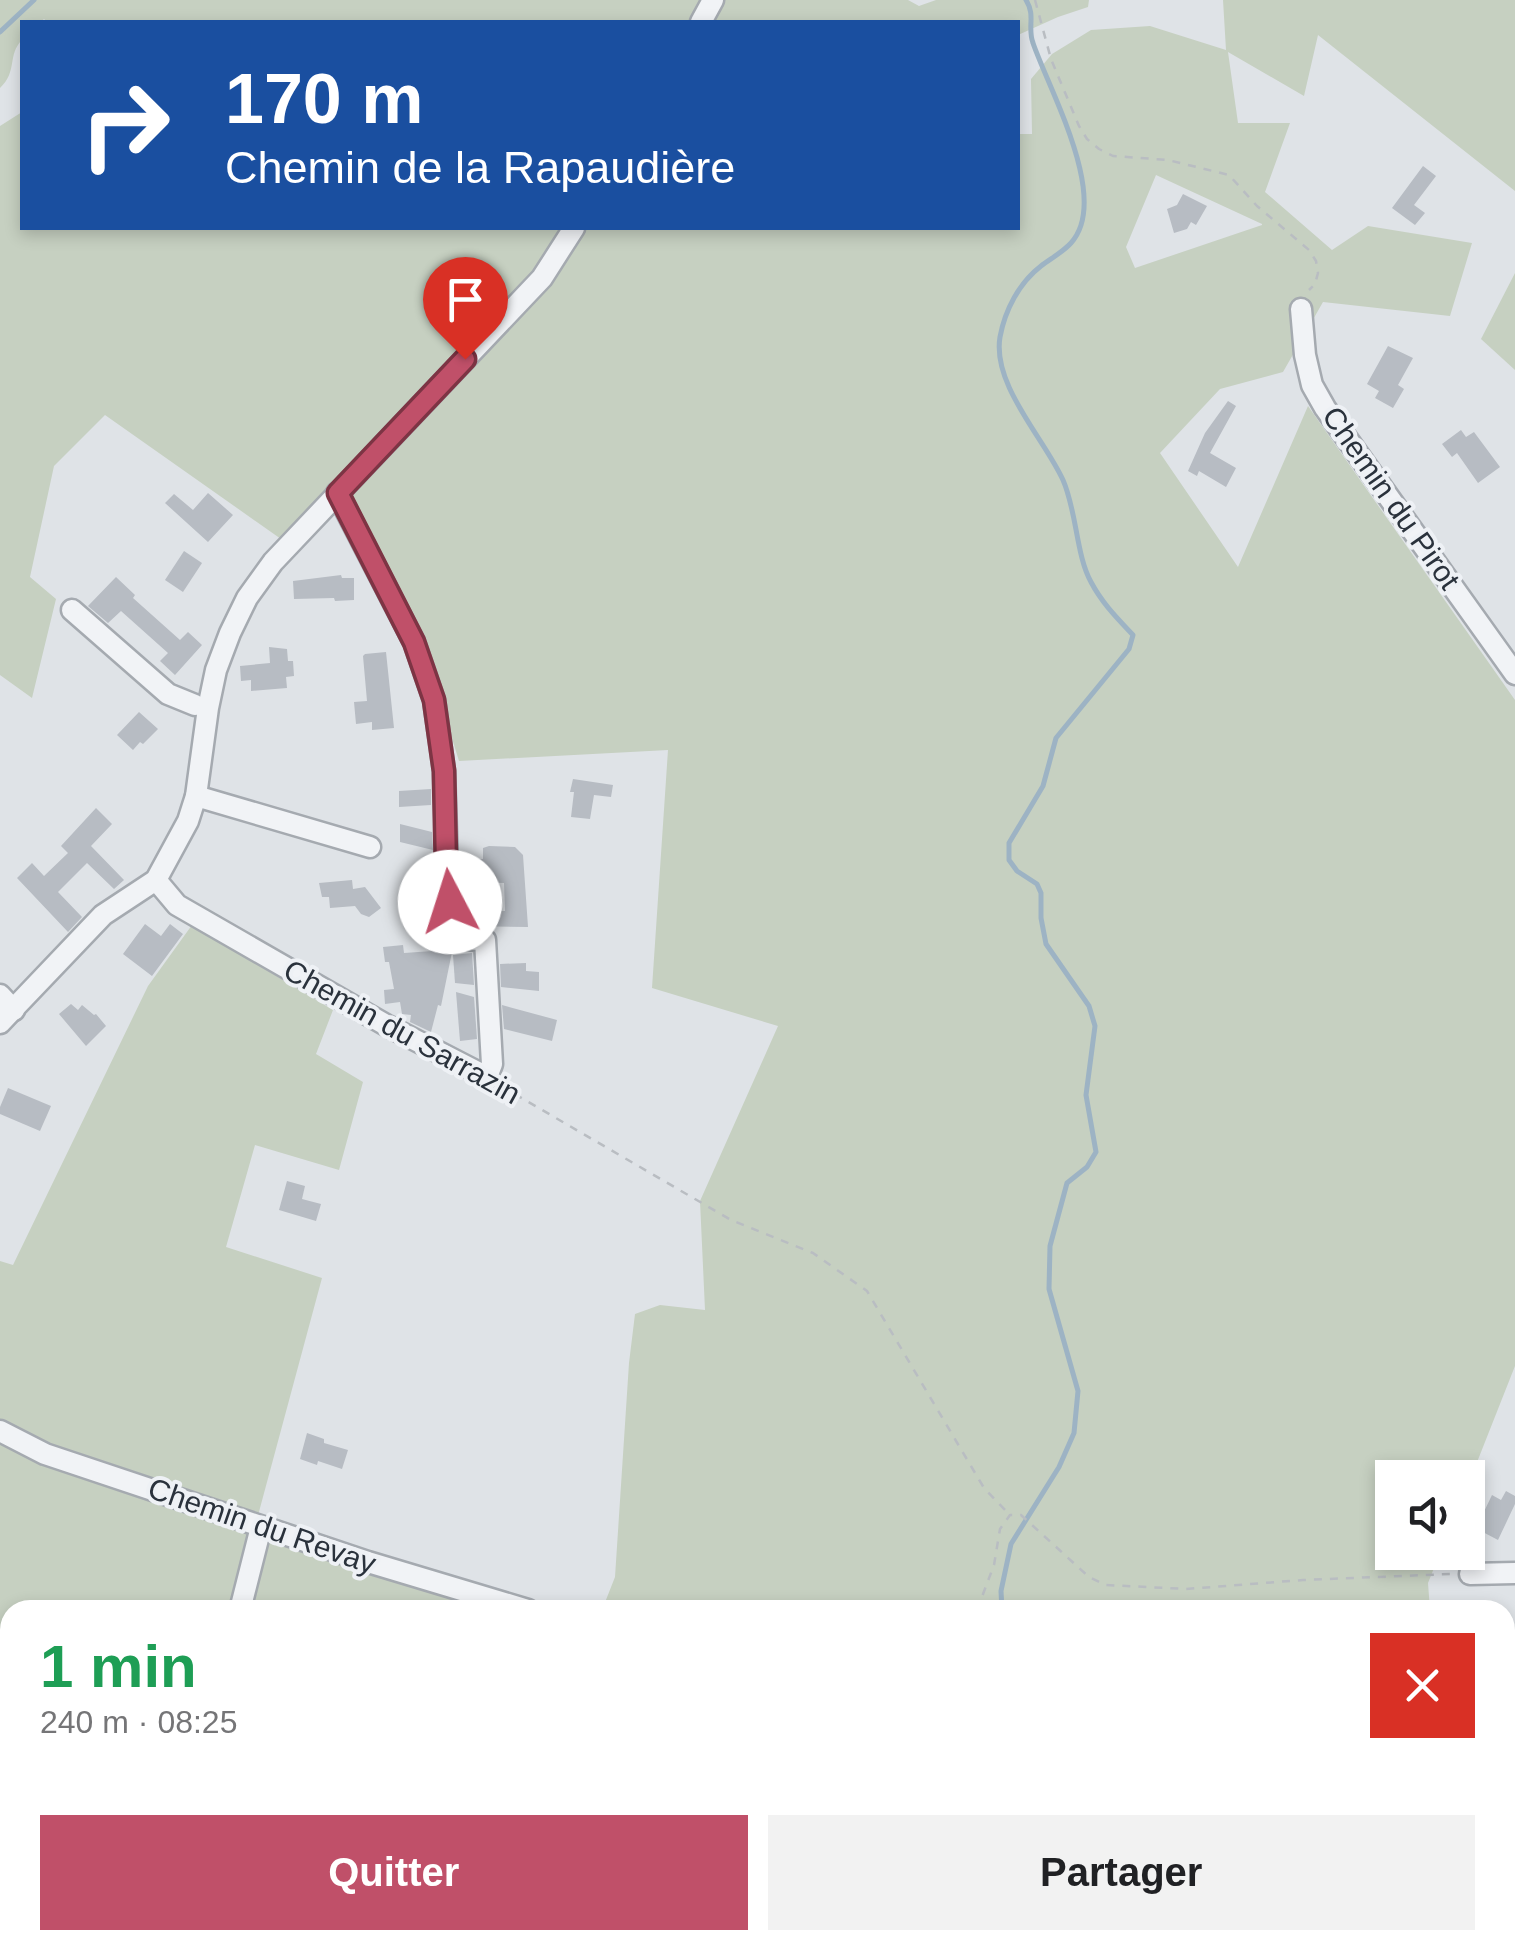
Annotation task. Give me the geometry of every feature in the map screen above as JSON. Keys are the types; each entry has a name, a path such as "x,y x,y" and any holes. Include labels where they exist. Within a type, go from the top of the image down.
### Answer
{"street":[{"path":"5,1009 103,915 156,880 188,822 196,796 202,706 230,632 272,562 542,278 573,230"},
{"name":"Chemin du Pirot","path":"1301,309 1312,385 1325,408 1515,674"},
{"path":"338,493 414,642 434,700 444,771 446,866 454,938 485,940 492,1064 487,1077"},
{"path":"72,610 168,694 202,706"},
{"path":"125,644 202,706"},
{"path":"196,796 370,847"},
{"name":"Chemin du Sarrazin","path":"156,880 176,905 386,1026 487,1077"},
{"name":"Chemin du Revay","path":"0,1431 44,1454 495,1600"},
{"path":"243,1600 262,1527"},
{"path":"1470,1574 1515,1573"}],"path":[{"path":"1035,0 1051,59 1087,139 1113,156 1168,160 1229,175 1316,261 1315,284 1301,309"},
{"name":"Chemin du Sarrazin","path":"487,1077 731,1220 813,1253 868,1291 984,1488 1010,1515"},
{"path":"981,1600 994,1565 1000,1530 1010,1515 1021,1515 1089,1577 1106,1585 1186,1589 1470,1574"}],"green space":[{"path":"0,0 908,0 919,6 936,0 1089,0 1088,7 1020,34 1020,20 20,20 20,42 9,75 0,88"},
{"path":"1223,0 1515,0 1515,191 1318,35 1304,96 1228,52 1238,123 1290,123 1265,192 1332,250 1368,226 1472,243 1450,316 1323,302 1283,372 1220,389 1160,453 1238,567 1308,406 1515,700 1515,1366 1478,1460 1375,1460 1375,1570 1433,1570 1428,1583 1429,1600 606,1600 615,1577 635,1314 660,1305 705,1310 700,1201 778,1026 652,988 668,750 459,761 428,661 340,476 281,539 105,415 54,466 30,577 56,599 32,698 0,675 0,126 20,113 20,230 1020,230 1020,134 1032,134 1031,79 1052,54 1091,30 1150,26 1226,50","holes":["1156,175 1262,224 1135,268 1126,247"]},
{"path":"1515,273 1515,370 1481,339"},
{"path":"192,925 333,1010 316,1054 363,1082 339,1170 255,1145 226,1247 322,1278 253,1534 474,1600 0,1600 0,1261 13,1265 148,986"}],"building":[{"path":"1423,166 1436,176 1414,205 1425,213 1415,225 1392,208"},
{"path":"1183,194 1207,206 1196,225 1191,222 1187,229 1174,233 1167,209 1177,205"},
{"path":"1388,346 1413,358 1398,385 1404,389 1393,408 1375,398 1379,391 1367,384"},
{"path":"1228,401 1236,406 1210,453 1236,468 1226,487 1199,471 1197,476 1188,471 1205,433"},
{"path":"1461,430 1466,437 1474,432 1500,467 1478,483 1457,453 1452,457 1442,444"},
{"path":"208,493 233,515 208,542 165,503 174,494 193,510"},
{"path":"184,551 202,563 183,592 165,580"},
{"path":"341,575 354,578 354,600 294,599 293,581"},
{"path":"116,577 135,595 133,598 180,640 188,632 202,645 175,675 160,661 168,653 121,611 108,623 88,606"},
{"path":"269,647 287,649 294,676 286,677 287,688 251,691 251,680 241,681 240,666 270,663"},
{"path":"386,652 394,728 372,730 372,722 356,724 354,702 367,701 363,656"},
{"path":"139,712 158,729 133,750 117,735"},
{"path":"573,779 613,785 611,797 594,795 590,819 571,817"},
{"path":"431,789 431,805 399,807 399,791"},
{"path":"96,808 112,824 91,846 124,880 114,889 87,863 58,892 82,917 68,932 17,878 32,863 44,876 68,853 61,846"},
{"path":"400,824 432,832 433,850 400,842"},
{"path":"515,847 523,855 528,927 467,926 461,859 483,859 483,848","holes":["473,882 504,883 505,911 474,912"]},
{"path":"352,880 353,889 365,887 381,908 369,917 355,906 330,908 329,897 322,897 319,883"},
{"path":"145,924 161,936 170,924 183,934 152,976 123,954"},
{"path":"403,945 404,953 452,952 441,1006 438,1005 431,1032 410,1022 411,1015 402,1014 400,1002 385,1004 384,990 394,989 383,947"},
{"path":"472,953 474,985 455,983 453,955"},
{"path":"526,963 526,971 539,972 539,991 501,987 500,964"},
{"path":"456,992 474,997 477,1039 460,1041"},
{"path":"71,1004 78,1010 82,1005 106,1026 86,1046 59,1014"},
{"path":"502,1005 557,1020 552,1041 504,1029"},
{"path":"8,1088 51,1106 40,1131 0,1114"},
{"path":"287,1181 305,1186 302,1199 321,1204 316,1221 279,1210"},
{"path":"307,1433 348,1450 342,1469 300,1459"},
{"path":"1506,1491 1515,1496 1498,1540 1485,1533 1485,1510 1492,1495 1501,1500"}],"waterway":[{"path":"0,32 34,0"},
{"path":"1001,1600 1011,1544 1059,1467 1074,1433 1078,1391 1049,1289 1050,1246 1067,1183 1087,1167 1096,1152 1086,1095 1095,1026 1089,1006 1046,944 1041,893 1037,884 1017,871 1009,860 1009,843 1043,786 1056,738 1129,649 1133,635 1091,582 1063,480 1011,392 1000,355 1000,337 1009,307 1026,280 1071,243 1082,224 1084,200 1073,144 1033,43 1026,0"}],"route":[{"path":"450,902 444,771 434,700 414,642 338,493 465,359"}]}
